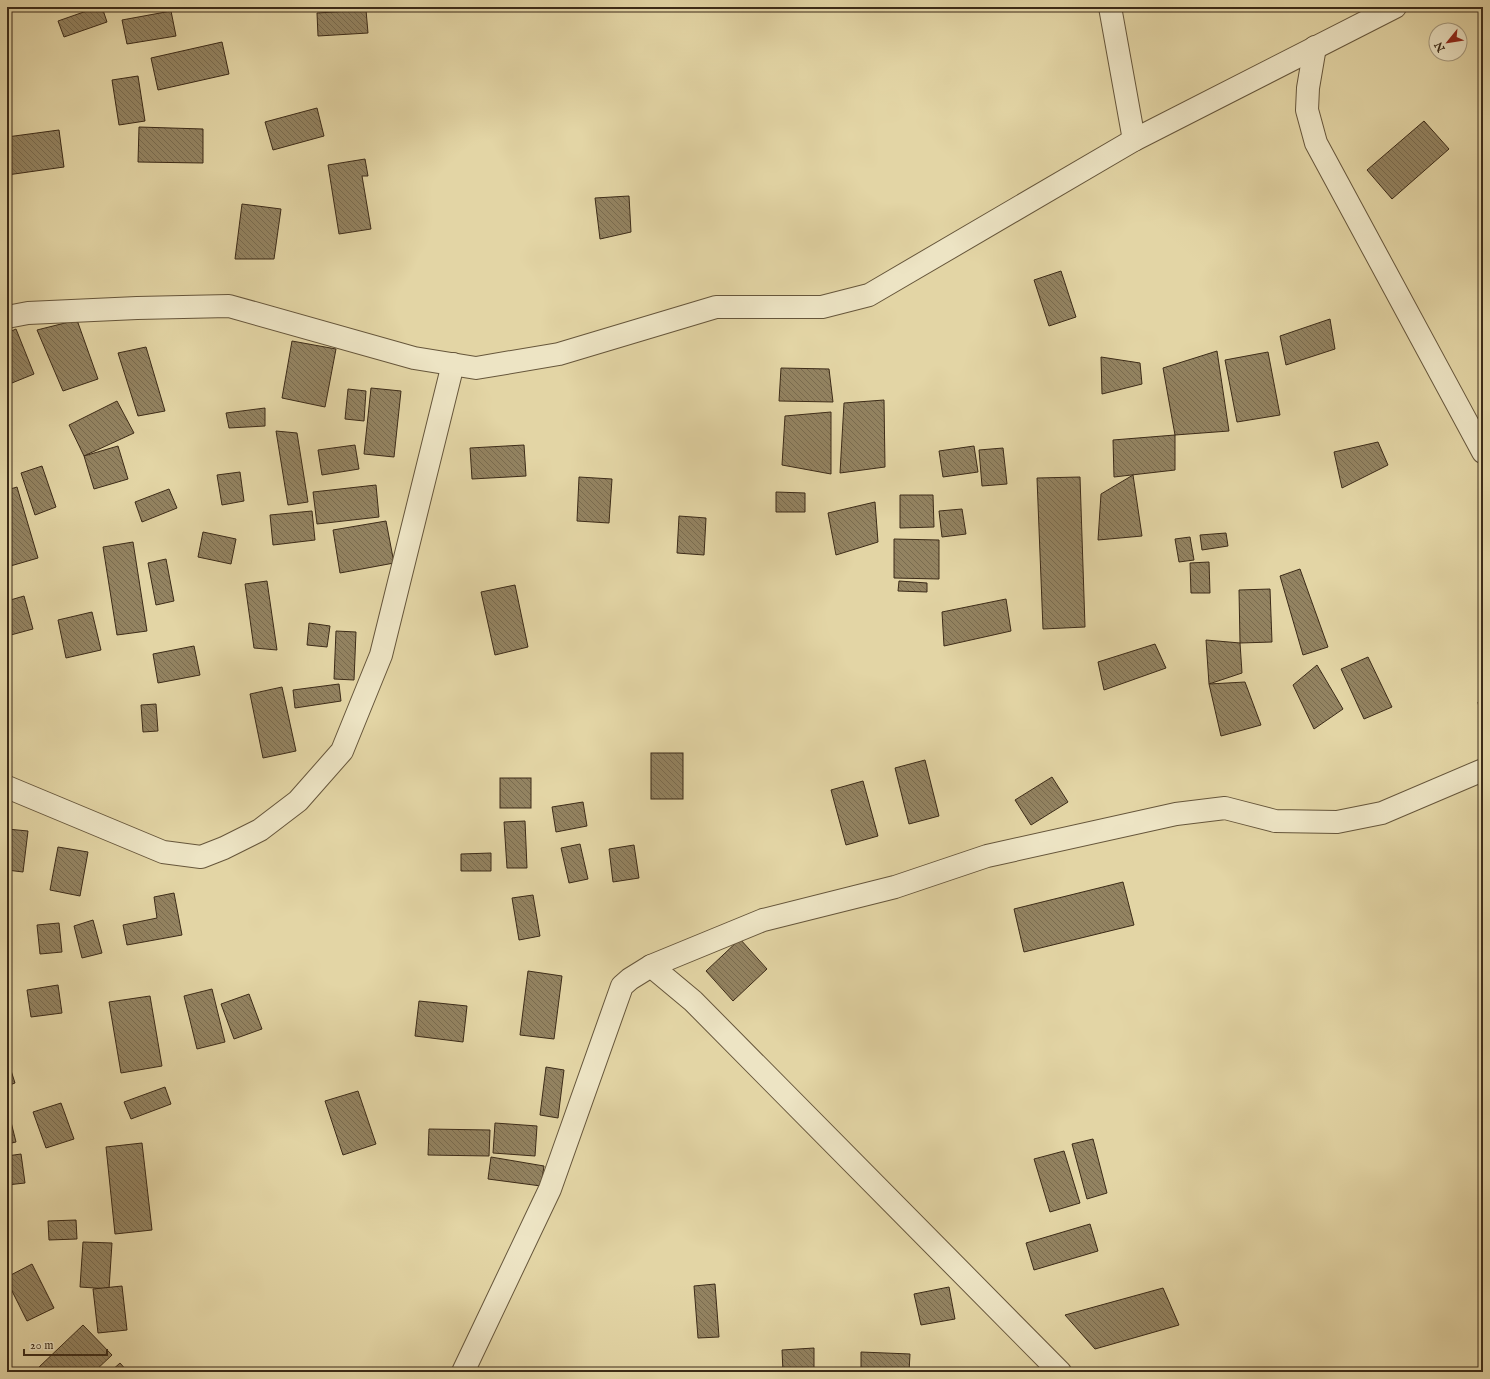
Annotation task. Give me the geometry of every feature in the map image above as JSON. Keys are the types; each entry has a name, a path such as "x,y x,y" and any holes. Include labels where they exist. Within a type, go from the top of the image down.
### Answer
{"street":[{"path":"1110,7 1134,140"},
{"path":"7,317 36,312 229,306 414,358 476,368 559,354 716,307 822,307 869,295 1134,140 1395,7"},
{"path":"1315,47 1308,88 1307,110 1316,144 1483,452"},
{"path":"7,786 163,852 201,857 224,848 260,830 298,801 342,751 381,655 453,364"},
{"path":"463,1372 550,1189 622,986 630,978 651,966 763,920 895,887 987,856 1176,814 1225,808 1275,821 1337,822 1382,813 1483,770"},
{"path":"651,966 693,1000 1060,1372"}],"building":[{"path":"98,7 102,7 107,22 64,37 58,21"},
{"path":"366,10 368,33 318,36 317,13"},
{"path":"171,11 176,36 127,44 122,20"},
{"path":"222,42 229,74 158,90 151,58"},
{"path":"138,76 145,121 119,125 112,80"},
{"path":"317,108 324,136 273,150 265,122"},
{"path":"1424,121 1449,149 1392,199 1367,170"},
{"path":"139,127 203,129 203,163 138,162"},
{"path":"59,130 64,167 7,175 7,137"},
{"path":"365,159 368,176 362,176 371,229 339,234 328,165"},
{"path":"629,196 631,232 600,239 595,198"},
{"path":"242,204 281,209 274,259 235,259"},
{"path":"1061,271 1076,317 1049,326 1034,280"},
{"path":"1330,319 1335,349 1286,365 1280,336"},
{"path":"77,320 98,379 63,391 37,330"},
{"path":"16,329 34,374 7,385 7,333"},
{"path":"292,341 336,349 325,407 282,398"},
{"path":"146,347 165,411 138,416 118,353"},
{"path":"1217,351 1229,431 1175,435 1163,368"},
{"path":"1268,352 1280,415 1237,422 1225,360"},
{"path":"1101,357 1140,363 1142,384 1102,394"},
{"path":"781,368 829,369 833,402 779,401"},
{"path":"371,388 401,391 394,457 364,454"},
{"path":"348,389 366,391 364,421 345,419"},
{"path":"884,400 885,467 840,473 844,403"},
{"path":"117,401 134,433 84,456 69,425"},
{"path":"265,408 265,426 229,428 226,413"},
{"path":"831,412 831,474 782,465 785,416"},
{"path":"276,431 297,433 308,502 288,505"},
{"path":"1175,435 1175,470 1114,477 1113,440"},
{"path":"1378,442 1388,465 1342,488 1334,452"},
{"path":"355,445 359,469 322,475 318,450"},
{"path":"524,445 526,476 472,479 470,448"},
{"path":"118,446 128,479 94,489 84,456"},
{"path":"974,446 978,472 943,477 939,451"},
{"path":"1003,448 1007,484 982,486 979,450"},
{"path":"42,466 56,507 35,515 21,473"},
{"path":"240,472 244,501 222,505 217,475"},
{"path":"1133,475 1142,536 1098,540 1101,494"},
{"path":"579,477 612,479 609,523 577,521"},
{"path":"1080,477 1085,627 1043,629 1037,478"},
{"path":"376,485 379,517 317,524 313,492"},
{"path":"17,487 38,558 7,567 7,490"},
{"path":"169,489 177,508 142,522 135,502"},
{"path":"776,492 805,493 805,512 776,512"},
{"path":"900,495 933,495 934,527 900,528"},
{"path":"875,502 878,542 836,555 828,513"},
{"path":"962,509 966,534 942,537 939,511"},
{"path":"312,511 315,540 273,545 270,515"},
{"path":"679,516 706,518 704,555 677,553"},
{"path":"386,521 394,563 340,573 333,530"},
{"path":"203,532 236,539 231,564 198,557"},
{"path":"1226,533 1228,546 1202,550 1200,535"},
{"path":"1190,537 1194,560 1179,562 1175,539"},
{"path":"894,539 939,540 939,579 894,578"},
{"path":"133,542 147,631 117,635 103,547"},
{"path":"166,559 174,601 156,605 148,563"},
{"path":"1209,562 1210,593 1191,593 1190,563"},
{"path":"1300,569 1328,647 1303,655 1280,576"},
{"path":"267,581 277,650 254,648 245,584"},
{"path":"899,581 927,583 927,592 898,591"},
{"path":"515,585 528,647 495,655 481,592"},
{"path":"1270,589 1272,642 1240,643 1239,590"},
{"path":"24,596 33,629 7,636 7,601"},
{"path":"1006,599 1011,631 944,646 942,612"},
{"path":"92,612 101,650 66,658 58,620"},
{"path":"309,623 330,626 327,647 307,645"},
{"path":"336,631 356,632 354,680 334,679"},
{"path":"1206,640 1240,643 1242,673 1209,684"},
{"path":"1155,644 1166,668 1104,690 1098,662"},
{"path":"194,646 200,675 158,683 153,654"},
{"path":"1368,657 1392,707 1364,719 1341,669"},
{"path":"1317,665 1343,709 1314,729 1293,685"},
{"path":"1245,682 1261,725 1221,736 1209,684"},
{"path":"339,684 341,701 295,708 293,690"},
{"path":"282,687 296,751 263,758 250,694"},
{"path":"1483,701 1483,732 1478,702"},
{"path":"156,704 158,731 143,732 141,705"},
{"path":"651,753 683,753 683,799 651,799"},
{"path":"925,760 939,816 909,824 895,768"},
{"path":"1052,777 1068,802 1031,825 1015,800"},
{"path":"500,778 531,778 531,808 500,808"},
{"path":"863,781 878,836 846,845 831,790"},
{"path":"583,802 587,826 556,832 552,807"},
{"path":"525,821 527,868 507,868 504,822"},
{"path":"7,829 28,831 23,872 7,870"},
{"path":"580,844 588,879 569,883 561,848"},
{"path":"634,845 639,878 613,882 609,849"},
{"path":"58,847 88,852 80,896 50,890"},
{"path":"491,853 491,871 461,871 461,854"},
{"path":"1123,882 1134,925 1024,952 1014,909"},
{"path":"174,893 182,935 127,945 123,925 157,918 154,897"},
{"path":"533,895 540,936 519,940 512,898"},
{"path":"93,920 102,953 82,958 74,926"},
{"path":"59,923 62,952 40,954 37,925"},
{"path":"740,939 767,969 733,1001 706,971"},
{"path":"528,971 562,976 554,1039 520,1035"},
{"path":"58,985 62,1013 31,1017 27,990"},
{"path":"212,989 225,1042 197,1049 184,996"},
{"path":"249,994 262,1029 234,1039 221,1004"},
{"path":"150,996 162,1066 121,1073 109,1002"},
{"path":"419,1001 467,1006 463,1042 415,1036"},
{"path":"7,1058 15,1083 7,1086"},
{"path":"546,1067 564,1070 558,1118 540,1115"},
{"path":"165,1087 171,1104 131,1119 124,1102"},
{"path":"358,1091 376,1144 343,1155 325,1101"},
{"path":"61,1103 74,1139 46,1148 33,1112"},
{"path":"11,1122 16,1142 7,1144 7,1123"},
{"path":"495,1123 537,1126 535,1156 493,1153"},
{"path":"429,1129 490,1130 489,1156 428,1155"},
{"path":"1093,1139 1107,1193 1087,1199 1072,1144"},
{"path":"142,1143 152,1230 115,1234 106,1147"},
{"path":"1064,1151 1080,1203 1050,1212 1034,1159"},
{"path":"21,1154 25,1183 7,1185 7,1156"},
{"path":"491,1157 544,1166 541,1186 488,1179"},
{"path":"76,1220 77,1239 49,1240 48,1221"},
{"path":"1090,1224 1098,1251 1034,1270 1026,1243"},
{"path":"83,1242 112,1243 109,1289 80,1287"},
{"path":"32,1264 54,1308 27,1321 7,1281 7,1277"},
{"path":"715,1284 719,1337 698,1338 694,1286"},
{"path":"122,1286 127,1330 98,1333 93,1289"},
{"path":"949,1287 955,1319 921,1325 914,1294"},
{"path":"1163,1288 1179,1325 1095,1349 1065,1315"},
{"path":"83,1325 112,1355 94,1372 42,1372 38,1368"},
{"path":"814,1348 814,1372 783,1372 782,1350"},
{"path":"861,1352 910,1354 909,1372 861,1372"},
{"path":"120,1363 128,1372 110,1372"},
{"path":"710,1368 710,1372 688,1372 688,1369"}]}
